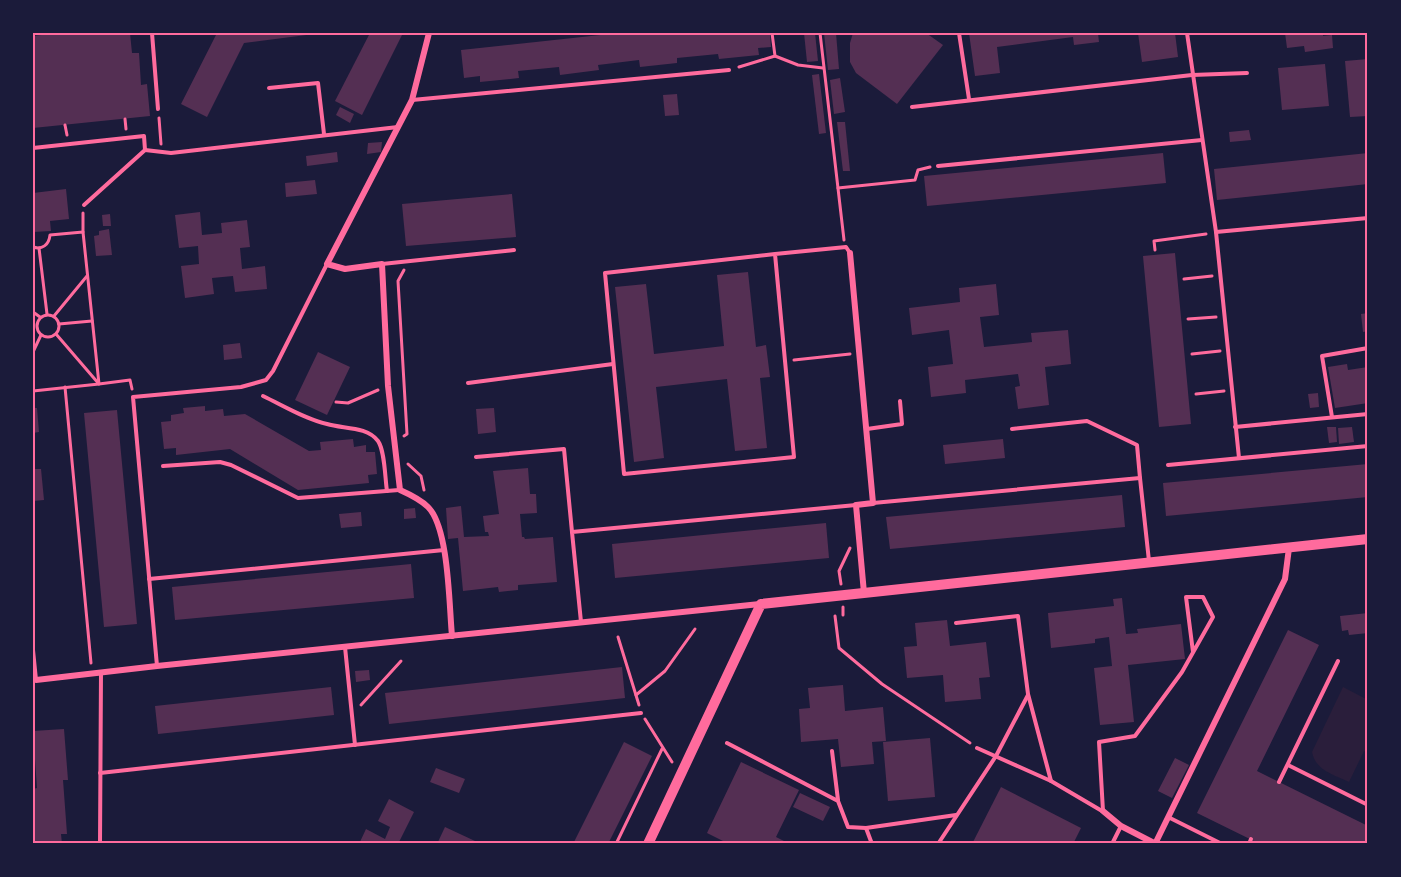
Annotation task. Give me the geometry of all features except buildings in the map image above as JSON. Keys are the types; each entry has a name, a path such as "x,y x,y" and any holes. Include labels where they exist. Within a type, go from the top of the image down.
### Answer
{"street":[{"path":"429,33 412,100 327,264 345,268 382,264 388,386 400,490 428,507 438,524 444,550 452,636"},
{"path":"848,250 873,503 856,505 864,593"},
{"path":"36,680 1368,539"},
{"path":"1103,811 1121,826 1156,844 1167,817 1285,579 1289,548"},
{"path":"648,844 761,604"}],"lane":[{"path":"152,33 158,109"},
{"path":"959,33 969,99"},
{"path":"1187,33 1216,232 1239,458"},
{"path":"412,100 729,70"},
{"path":"912,107 1192,75 1247,73"},
{"path":"269,88 318,83 324,134"},
{"path":"84,206 145,150 171,153 398,127"},
{"path":"33,148 144,136 145,150"},
{"path":"938,166 1202,140"},
{"path":"1216,232 1368,218"},
{"path":"382,264 513,250"},
{"path":"774,255 794,457 624,474 605,273 774,255 848,250"},
{"path":"157,666 133,398 241,387 266,380 273,371 327,264"},
{"path":"1332,417 1322,356 1368,348"},
{"path":"468,383 613,364"},
{"path":"263,396 326,424 369,433 380,444 387,491"},
{"path":"866,429 902,424 900,401"},
{"path":"1235,427 1368,414"},
{"path":"1012,429 1087,421 1137,446 1149,562"},
{"path":"1168,465 1368,446"},
{"path":"476,457 564,448 581,621"},
{"path":"163,466 220,462 231,465 298,498 400,490"},
{"path":"873,503 1140,478"},
{"path":"572,532 856,505"},
{"path":"149,579 444,550"},
{"path":"1103,811 1099,742 1135,736 1182,672 1213,617 1203,597 1186,597 1193,652"},
{"path":"956,623 1018,616 1028,694 1051,781"},
{"path":"345,647 355,745"},
{"path":"33,650 36,680"},
{"path":"1279,782 1338,662"},
{"path":"100,844 101,672"},
{"path":"938,844 996,756 1028,694"},
{"path":"100,773 641,713"},
{"path":"727,743 838,801"},
{"path":"977,748 1051,781 1103,811"},
{"path":"832,751 838,801 848,827 866,828 956,815"},
{"path":"1288,765 1368,805"},
{"path":"1167,817 1222,844"},
{"path":"1112,844 1121,826"},
{"path":"866,828 872,844"}],"path":[{"path":"772,33 775,56"},
{"path":"820,33 838,188 848,250"},
{"path":"729,70 775,56 798,65 824,68"},
{"path":"158,109 161,152"},
{"path":"838,188 915,180 918,170 938,166"},
{"path":"84,206 83,232 99,384"},
{"path":"33,247 39,248 48,244 50,235 83,232"},
{"path":"1155,250 1154,241 1216,232"},
{"path":"39,248 47,314"},
{"path":"398,442 407,434 398,281 404,273 405,262"},
{"path":"54,316 87,276"},
{"path":"1184,279 1220,276"},
{"path":"33,312 40,317"},
{"path":"47,314 54,316 59,324 56,334 51,337 41,335 35,327 40,317 47,314"},
{"path":"1188,319 1224,316"},
{"path":"59,324 92,321"},
{"path":"56,334 99,384"},
{"path":"33,352 41,335"},
{"path":"1192,354 1228,350"},
{"path":"786,361 859,353"},
{"path":"33,391 130,380 133,398"},
{"path":"336,402 348,403 388,386"},
{"path":"65,387 92,673"},
{"path":"1196,394 1232,391"},
{"path":"407,462 421,476 428,507"},
{"path":"842,589 840,571 847,552 858,536"},
{"path":"835,616 839,648 882,684 977,748"},
{"path":"636,695 665,671 695,629"},
{"path":"352,716 401,662"},
{"path":"616,844 663,748"}],"shaded area":[{"path":"1343,687 1368,700 1368,753 1364,751 1349,782 1321,768 1312,752"}]}
